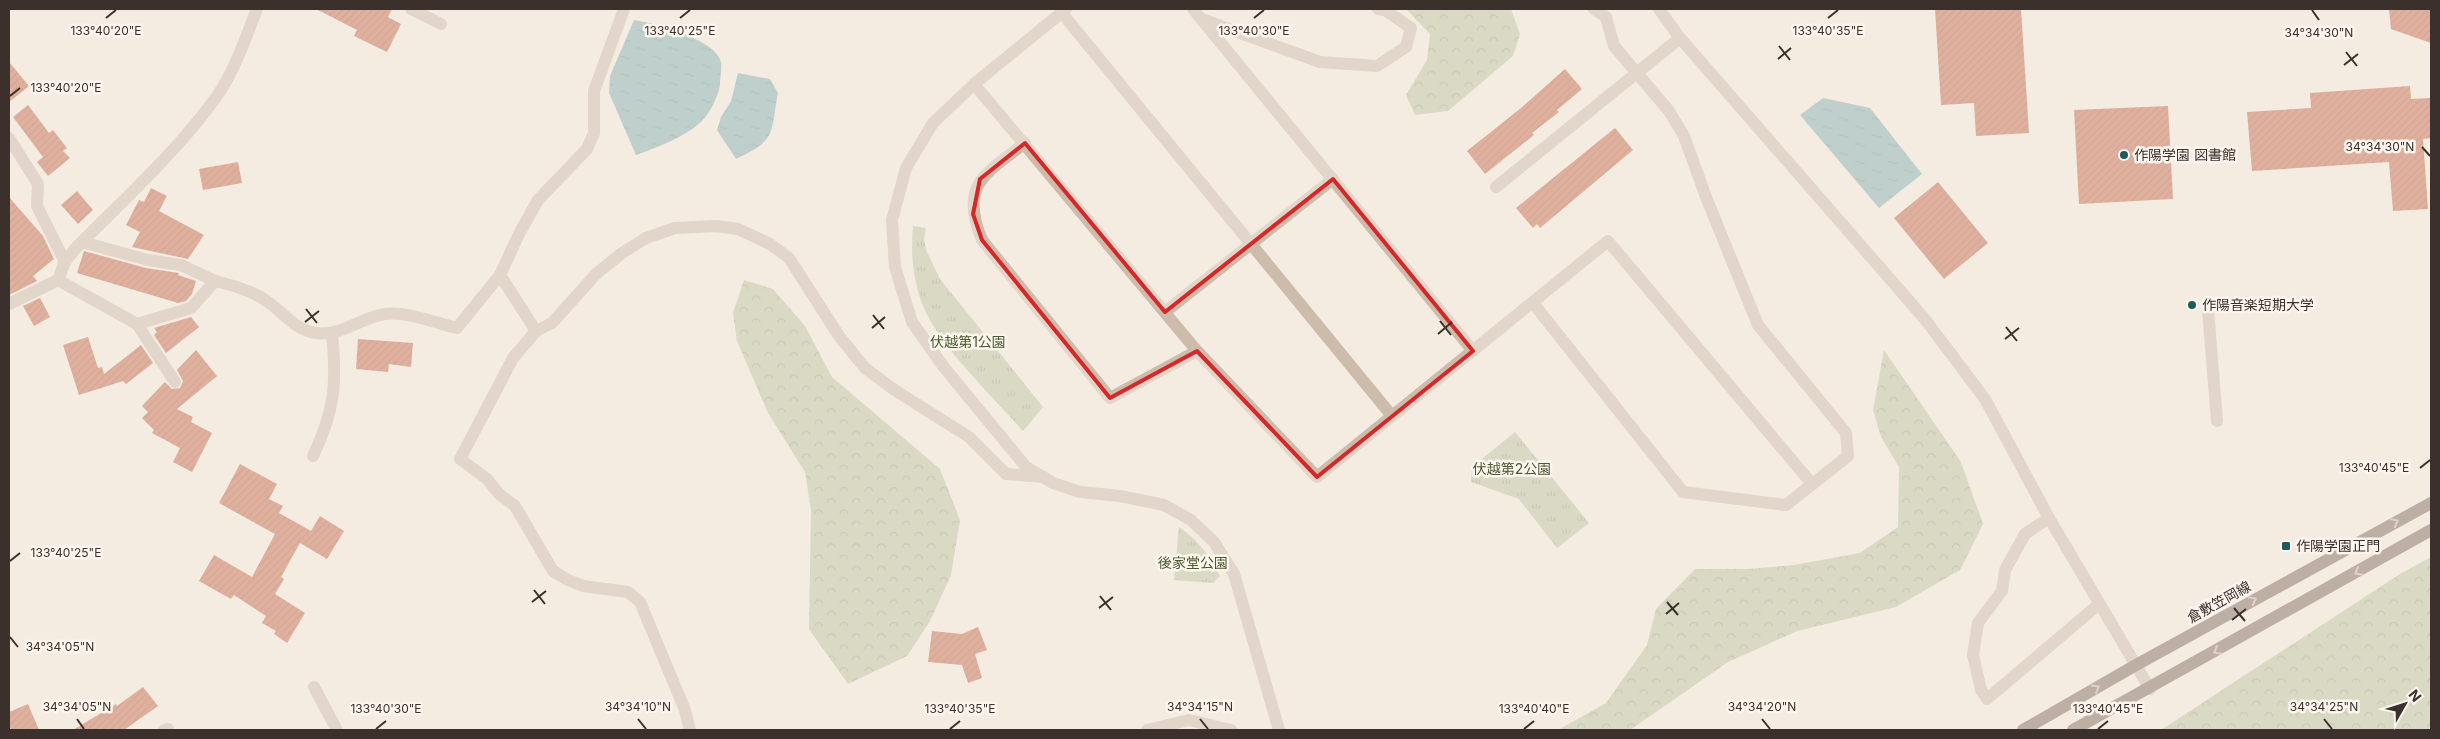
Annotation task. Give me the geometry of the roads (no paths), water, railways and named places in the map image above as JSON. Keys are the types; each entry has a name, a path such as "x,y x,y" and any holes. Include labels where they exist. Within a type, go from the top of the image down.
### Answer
{"main road":[{"name":"倉敷笠岡線","path":"2023,730 2136,665 2431,503"},
{"path":"2073,730 2150,689 2431,530"}],"street":[{"path":"9,304 58,280 65,262 82,242 173,151 218,94 257,9"},
{"path":"411,9 441,24"},
{"path":"82,242 148,260 181,265 215,281 246,289 272,304 287,320 315,333 332,333 386,314 411,316 457,328 500,275 519,234 538,200 587,149 594,133 594,91 624,9"},
{"path":"1198,14 1320,62 1377,66 1406,47 1411,28 1384,10 1378,9"},
{"path":"1533,303 1683,492 1786,505 1848,456 1846,433 1758,324 1706,197 1684,136 1668,111 1614,46 1606,16 1594,9"},
{"path":"1659,9 1680,38 1924,318 1986,399 2049,518 2150,689"},
{"path":"1279,730 1234,574 1214,542 1191,520 1164,505 1120,496 1080,492 1043,477 1026,467 943,366 917,330 912,322 895,267 892,220 906,168 933,123 974,84 1064,10 1392,416"},
{"path":"1198,14 1473,351"},
{"path":"1496,187 1680,38"},
{"path":"974,84 1197,350 1317,477 1608,241 1812,484"},
{"path":"9,138 38,184 37,206 65,262"},
{"path":"1024,143 980,179 974,195 973,214 977,228 982,240 1110,398 1197,350"},
{"path":"1166,312 1333,179"},
{"path":"690,730 685,710 640,602 628,592 583,586 553,571 515,506 499,494 487,479 460,459 513,358 536,331 552,323 596,274 646,238 675,228 716,226 738,229 770,244 789,258 838,336 865,368 893,389 969,437 1006,474 1043,477"},
{"path":"500,275 536,331"},
{"path":"58,280 137,324 176,382"},
{"path":"137,324 191,308 215,281"},
{"path":"2208,310 2217,421"},
{"path":"313,456 327,427 334,392 332,333"},
{"path":"2049,518 2025,534 2006,570 2002,591 1978,623 1973,655 1981,690 1987,699 2099,604"},
{"path":"314,687 336,730"},
{"path":"1147,730 1192,725 1232,730"}],"water":[{"path":"634,20 697,39 717,54 721,62 720,85 717,95 710,110 701,122 678,137 636,155 609,93 610,76"},
{"path":"738,73 770,79 778,93 769,135 759,146 736,159 717,130 721,117 731,101"},
{"path":"1823,98 1870,108 1922,174 1879,208 1800,115"}],"place":[{"name":"作陽学園 図書館","path":"2124,155"},
{"name":"作陽音楽短期大学","path":"2192,305"},
{"name":"作陽学園正門","path":"2286,546"}],"park label":[{"name":"伏越第1公園","path":"968,342"},
{"name":"伏越第2公園","path":"1512,469"},
{"name":"後家堂公園","path":"1193,563"}]}
